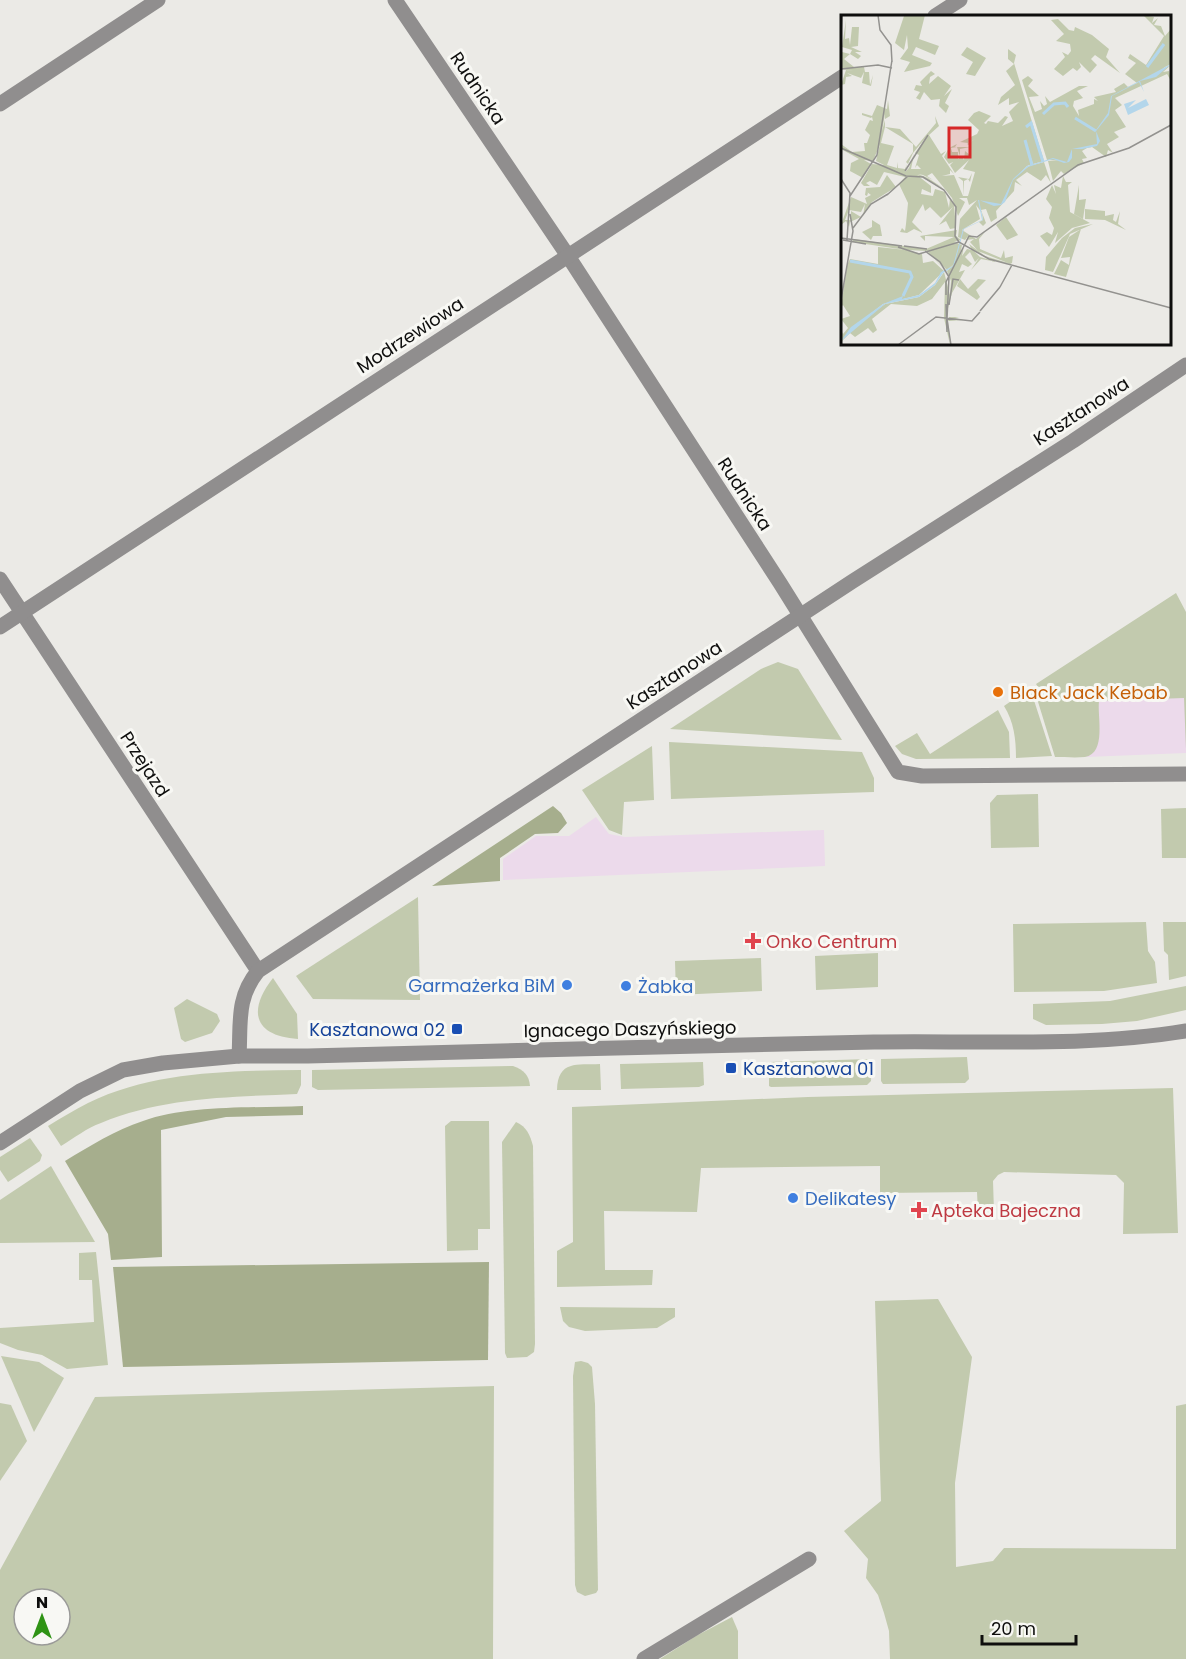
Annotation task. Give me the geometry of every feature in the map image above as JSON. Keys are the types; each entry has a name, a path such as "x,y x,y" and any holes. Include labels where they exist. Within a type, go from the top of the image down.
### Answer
{"street":[{"path":"0,104 158,0"},
{"name":"Rudnicka","path":"395,0 568,256 780,583 799,617 898,772 922,776 1186,774"},
{"path":"937,15 960,0"},
{"name":"Modrzewiowa","path":"0,627 841,78"},
{"name":"Kasztanowa","path":"239,1056 242,999 245,989 258,971 1186,365"},
{"name":"Przejazd","path":"0,579 258,971"},
{"name":"Ignacego Daszyńskiego","path":"0,1143 80,1091 123,1070 163,1063 239,1056 875,1042 1090,1041 1133,1039 1186,1031"},
{"path":"644,1659 809,1559"}],"shaded area":[{"path":"1186,647 1186,753 1086,757 1085,703"},
{"path":"596,817 609,834 625,837 824,830 825,866 503,880 503,859 536,836 569,836"}],"green space":[{"path":"1176,593 1186,612 1186,749 1184,698 1099,701 1099,741 1096,749 1085,757 1055,757 1035,692 1040,690 1036,684"},
{"path":"778,662 798,669 842,740 670,729 761,669"},
{"path":"1030,688 1052,756 1016,758 1014,731 1004,706"},
{"path":"998,710 1009,732 1010,758 916,759 902,754 895,746 917,733 930,754"},
{"path":"669,742 862,752 874,778 874,792 671,799"},
{"path":"652,746 654,800 624,802 622,835 609,830 582,790"},
{"path":"1038,794 1039,847 991,848 990,803 997,795"},
{"path":"553,806 567,823 558,833 535,834 500,858 500,881 432,886"},
{"path":"1186,808 1186,858 1162,858 1161,809"},
{"path":"418,897 420,1000 313,999 296,976"},
{"path":"1146,922 1148,951 1155,962 1157,983 1104,991 1014,992 1013,924"},
{"path":"1163,922 1186,922 1186,976 1169,980 1168,955 1164,951"},
{"path":"878,953 878,987 816,990 815,956"},
{"path":"761,958 762,991 676,995 675,961"},
{"path":"273,978 297,1014 298,1039 272,1033 259,1020 260,1001"},
{"path":"1186,986 1186,1010 1137,1021 1046,1025 1033,1019 1033,1004 1110,1001"},
{"path":"187,999 217,1014 220,1021 212,1033 185,1042 181,1039 174,1008"},
{"path":"967,1057 969,1079 965,1083 883,1084 881,1081 881,1059"},
{"path":"870,1059 871,1081 867,1085 769,1086 769,1062"},
{"path":"703,1062 704,1085 699,1087 621,1089 620,1064"},
{"path":"600,1064 601,1090 557,1090 558,1080 565,1069 577,1065"},
{"path":"513,1066 525,1073 530,1086 318,1090 312,1087 312,1070"},
{"path":"301,1070 301,1085 297,1094 198,1100 148,1108 96,1125 61,1146 48,1126 88,1103 139,1084 220,1072"},
{"path":"1173,1088 1178,1233 1123,1234 1124,1183 1116,1175 1004,1172 993,1181 994,1212 978,1213 977,1192 880,1193 880,1166 701,1168 697,1212 604,1211 605,1270 653,1270 652,1285 557,1287 557,1251 573,1242 572,1107 808,1097"},
{"path":"303,1106 303,1115 226,1117 161,1130 162,1257 111,1260 108,1234 65,1161 123,1129 161,1116 222,1108"},
{"path":"451,1121 489,1121 490,1229 478,1229 478,1250 447,1251 445,1126"},
{"path":"516,1122 528,1132 533,1146 535,1344 534,1352 527,1357 507,1358 505,1353 502,1142"},
{"path":"30,1138 42,1155 40,1161 8,1182 0,1170 0,1157"},
{"path":"51,1166 95,1242 0,1243 0,1200"},
{"path":"96,1252 108,1365 67,1369 42,1355 0,1343 0,1328 94,1322 92,1280 79,1280 79,1253"},
{"path":"489,1262 488,1360 123,1367 113,1267"},
{"path":"938,1299 972,1357 955,1483 956,1567 993,1561 1004,1548 1176,1549 1176,1406 1186,1404 1186,1659 890,1659 889,1631 884,1613 878,1595 866,1578 868,1559 844,1531 881,1501 875,1301"},
{"path":"560,1307 675,1308 675,1317 657,1328 585,1331 569,1327 563,1321"},
{"path":"1,1356 39,1362 64,1378 34,1432"},
{"path":"581,1361 592,1367 595,1404 598,1590 596,1593 585,1596 577,1592 575,1585 573,1376 575,1362"},
{"path":"494,1386 493,1659 0,1659 0,1570 95,1397"},
{"path":"0,1403 11,1405 27,1441 0,1481"},
{"path":"732,1617 738,1631 738,1659 660,1659 696,1636"}],"place":[{"name":"Black Jack Kebab","path":"998,692"},
{"name":"Onko Centrum","path":"753,941"},
{"name":"Garmażerka BiM","path":"567,985"},
{"name":"Żabka","path":"626,986"},
{"name":"Kasztanowa 02","path":"457,1029"},
{"name":"Kasztanowa 01","path":"731,1068"},
{"name":"Delikatesy","path":"793,1198"},
{"name":"Apteka Bajeczna","path":"919,1210"}]}
